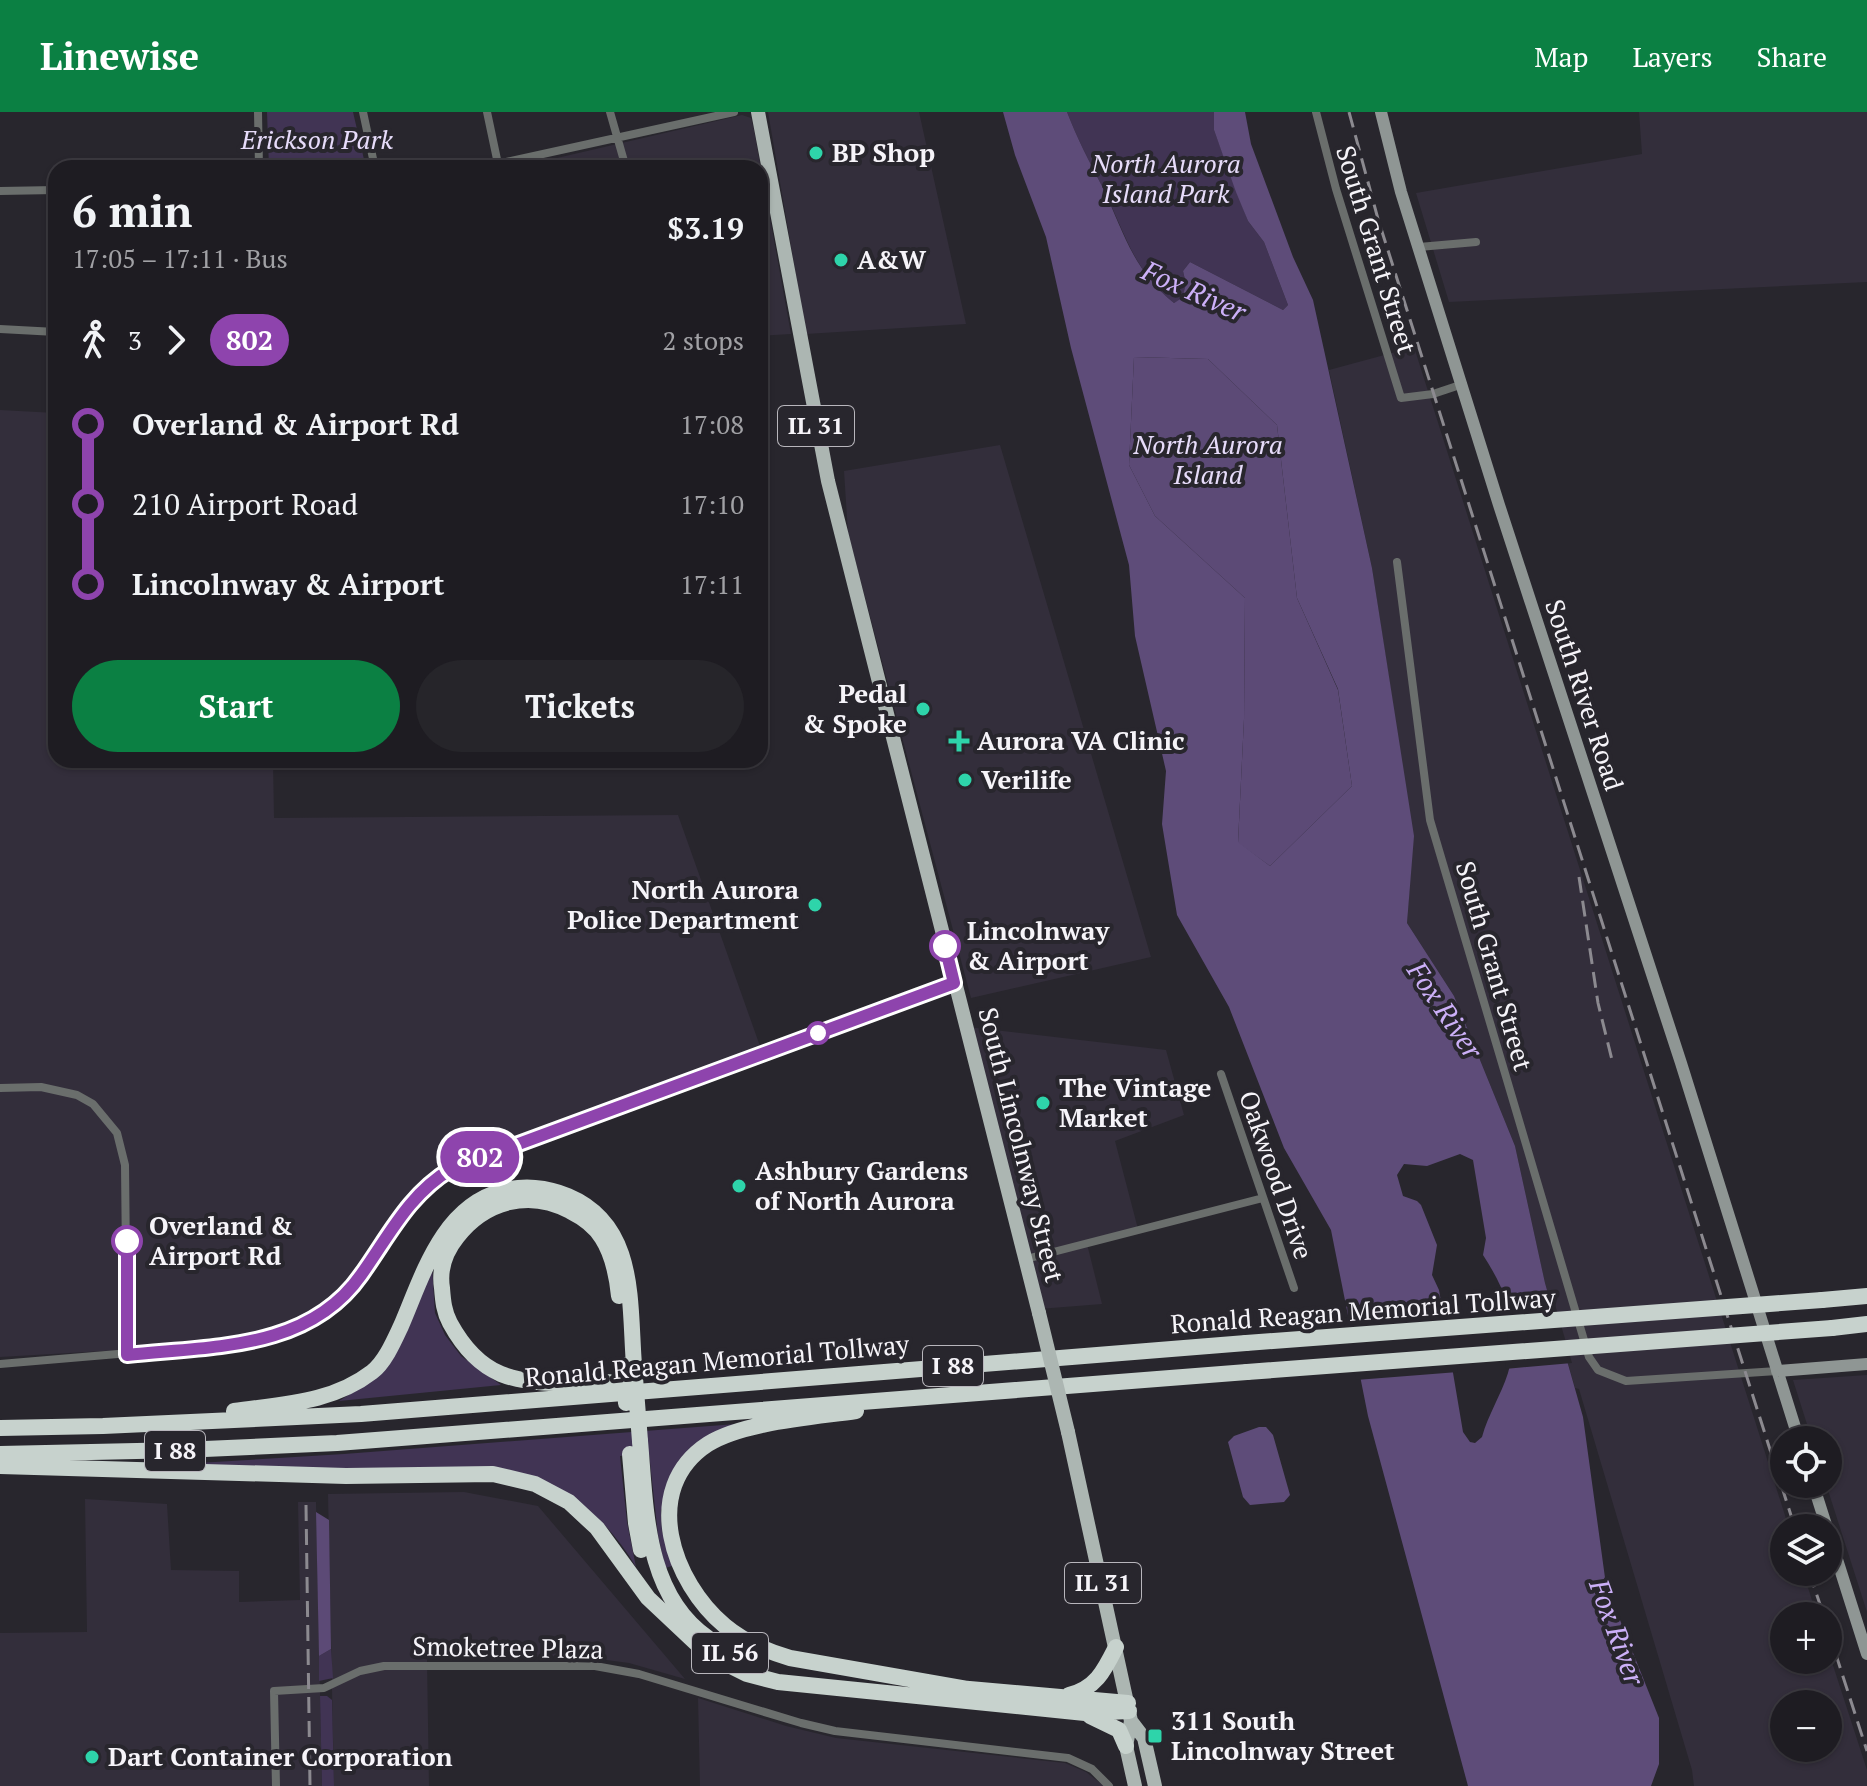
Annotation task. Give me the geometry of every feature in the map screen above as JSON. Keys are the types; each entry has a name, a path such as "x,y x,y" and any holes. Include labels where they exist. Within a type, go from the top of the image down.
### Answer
{"highway":[{"name":"IL 56","path":"161,1424 315,1400 349,1388 375,1369 395,1340 444,1234 461,1213 486,1195 511,1189 538,1188 565,1194 586,1205 604,1220 619,1243 627,1269 629,1365 635,1441 649,1533 656,1566 684,1616 702,1634 754,1665 796,1674 1063,1697"},
{"path":"629,1365 612,1259 601,1236 583,1217 554,1202 528,1199 502,1202 481,1213 448,1248 440,1274 445,1314 462,1345 482,1363 502,1374 546,1383 616,1382 660,1389"},
{"name":"Ronald Reagan Memorial Tollway","path":"0,1428 361,1414 1867,1296"},
{"name":"Ronald Reagan Memorial Tollway","path":"0,1454 337,1443 1867,1324"},
{"path":"916,1396 864,1410 749,1429 709,1443 694,1455 673,1487 668,1516 670,1536 692,1589 725,1626 768,1652 967,1689"},
{"path":"635,1441 636,1523 648,1573 660,1597 699,1646"},
{"name":"IL 56","path":"0,1466 346,1476 493,1474 535,1484 569,1502 597,1528 648,1598 699,1646 747,1674 778,1682 1085,1713 1130,1712"},
{"path":"1063,1697 1081,1692 1103,1675 1116,1647"},
{"path":"1063,1697 1130,1712"},
{"path":"1085,1713 1119,1730 1126,1746"}],"main road":[{"name":"South Lincolnway Street","path":"758,112 767,160"},
{"name":"South River Road","path":"1381,112 1398,180 1499,505 1681,1063 1795,1426"},
{"name":"South Lincolnway Street","path":"768,165 826,471 1026,1259 1130,1712 1144,1738 1155,1786"},
{"path":"1777,1371 1867,1364"},
{"path":"1842,1575 1867,1654"},
{"name":"South Lincolnway Street","path":"1130,1712 1126,1746 1135,1786"}],"street":[{"path":"258,112 259,160"},
{"path":"363,112 373,160"},
{"path":"487,112 497,160"},
{"path":"610,112 624,160"},
{"path":"516,160 734,112"},
{"name":"South Grant Street","path":"1316,112 1336,189 1401,398 1433,394 1463,384"},
{"path":"0,191 48,190"},
{"path":"1419,247 1476,242"},
{"path":"0,329 48,332"},
{"name":"South Grant Street","path":"1397,562 1430,820 1589,1357 1598,1370 1626,1381 1777,1371"},
{"path":"0,1364 247,1343 300,1327 325,1312 348,1291 413,1200 428,1184 451,1169 954,983"},
{"name":"Oakwood Drive","path":"1221,1074 1294,1288"},
{"path":"0,1088 41,1087 77,1095 93,1104 117,1133 125,1165 127,1355"},
{"path":"1026,1259 1263,1198"},
{"name":"Smoketree Plaza","path":"276,1786 274,1691 324,1688 360,1671 384,1666 595,1666 639,1674 835,1731 1068,1758 1092,1769 1109,1786"}],"shaded area":[{"path":"768,112 919,112 966,324 806,334"},
{"path":"1639,112 1867,112 1867,282 1449,302 1416,193 1642,154"},
{"path":"742,115 751,118 759,160 548,160"},
{"path":"768,207 791,334 768,335"},
{"path":"1414,347 1770,1468 1770,1498 1779,1498 1785,1514 1770,1514 1770,1586 1807,1586 1813,1602 1770,1602 1770,1674 1836,1674 1841,1690 1770,1690 1770,1762 1842,1762 1842,1693 1867,1770 1867,1786 1694,1786 1692,1770 1545,1283 1515,1146 1454,996 1407,923 1413,836 1372,568 1329,370"},
{"path":"0,410 48,413 48,768 273,768 274,818 678,815 761,1049 467,1156 432,1173 409,1198 348,1287 318,1316 283,1332 156,1348 0,1357"},
{"path":"1000,445 1151,957 971,998 848,533 844,471"},
{"path":"968,1027 1166,1050 1184,1115 1115,1141 1138,1229 1028,1257"},
{"path":"1087,1244 1102,1304 1039,1309 1028,1260"},
{"path":"1867,1375 1867,1612 1842,1534 1842,1514 1836,1514 1830,1498 1842,1498 1842,1426 1808,1426 1793,1380"},
{"path":"464,1492 538,1506 685,1679 629,1663 576,1656 427,1659 429,1786 334,1786 328,1494"},
{"path":"85,1499 167,1504 171,1570 239,1571 239,1602 300,1600 298,1502 316,1502 322,1786 0,1786 0,1633 87,1632"},
{"path":"698,1698 836,1738 1065,1763 1086,1772 1104,1786 700,1786"}],"green space":[{"name":"Erickson Park","path":"267,112 353,112 364,160 269,160"},
{"name":"North Aurora Island Park","path":"1067,112 1214,112 1214,130 1248,221 1264,242 1288,305 1283,310 1190,262 1183,271 1186,284 1182,299 1174,303 1148,277 1131,249"},
{"name":"North Aurora Island","path":"1134,357 1208,359 1277,425 1297,598 1338,690 1352,786 1270,866 1238,843 1244,719 1245,598 1155,516 1129,465"},
{"path":"432,1267 435,1313 445,1335 461,1356 501,1385 339,1401 370,1381"},
{"path":"736,1424 709,1436 661,1510 662,1531 672,1566 665,1568 649,1453 620,1456 627,1522 636,1567 610,1531 578,1502 540,1481 497,1468 165,1465 344,1454"},
{"path":"316,1512 329,1520 331,1649 319,1656"},
{"path":"331,1649 333,1678 319,1681 319,1656"},
{"path":"320,1696 332,1700 334,1786 322,1786"}],"water":[{"name":"Fox River","path":"1003,112 1067,112 1130,249 1148,277 1174,303 1182,298 1186,284 1183,271 1190,262 1283,310 1288,305 1264,242 1248,221 1214,130 1214,112 1245,112 1251,144 1293,257 1313,300 1372,568 1414,836 1407,923 1454,996 1515,1146 1545,1283 1583,1417 1606,1585 1659,1718 1659,1764 1651,1786 1468,1786 1368,1416 1331,1230 1284,1148 1229,1007 1177,915 1162,824 1166,771 1135,636 1129,565 1071,348 1046,237 1015,155","holes":["1134,357 1208,359 1277,425 1297,598 1338,689 1352,786 1270,866 1238,842 1244,719 1245,598 1155,516 1129,465","1460,1154 1473,1160 1486,1238 1483,1255 1505,1297 1513,1341 1508,1373 1482,1437 1475,1443 1470,1442 1463,1432 1439,1290 1432,1275 1437,1245 1421,1205 1403,1196 1397,1175 1404,1164 1427,1166"]},
{"path":"1266,1427 1273,1435 1290,1495 1284,1502 1250,1505 1243,1497 1228,1442 1234,1436"}],"pier":[{"path":"1554,1301 1572,1363 1505,1369 1508,1343 1505,1305"},
{"path":"1446,1310 1458,1372 1356,1380 1343,1318"}],"railway":[{"path":"1349,112 1378,219 1791,1514"},
{"path":"1579,877 1598,1003 1612,1060"},
{"path":"306,1505 310,1786"},
{"path":"1814,1586 1819,1602"},
{"path":"1842,1673 1867,1751"}],"bus line":[{"name":"802","path":"127,1241 127,1355 247,1343 287,1332 325,1312 348,1291 407,1207 428,1184 451,1169 954,983 945,946"}],"place":[{"name":"BP Shop","path":"816,153"},
{"name":"A&W","path":"841,260"},
{"name":"Pedal & Spoke","path":"923,709"},
{"name":"Aurora VA Clinic","path":"959,741"},
{"name":"Verilife","path":"965,780"},
{"name":"North Aurora Police Department","path":"815,905"},
{"name":"Lincolnway & Airport","path":"945,946"},
{"name":"The Vintage Market","path":"1043,1103"},
{"name":"Ashbury Gardens of North Aurora","path":"739,1186"},
{"name":"Overland & Airport Rd","path":"127,1241"},
{"name":"311 South Lincolnway Street","path":"1155,1736"},
{"name":"Dart Container Corporation","path":"92,1757"}]}
